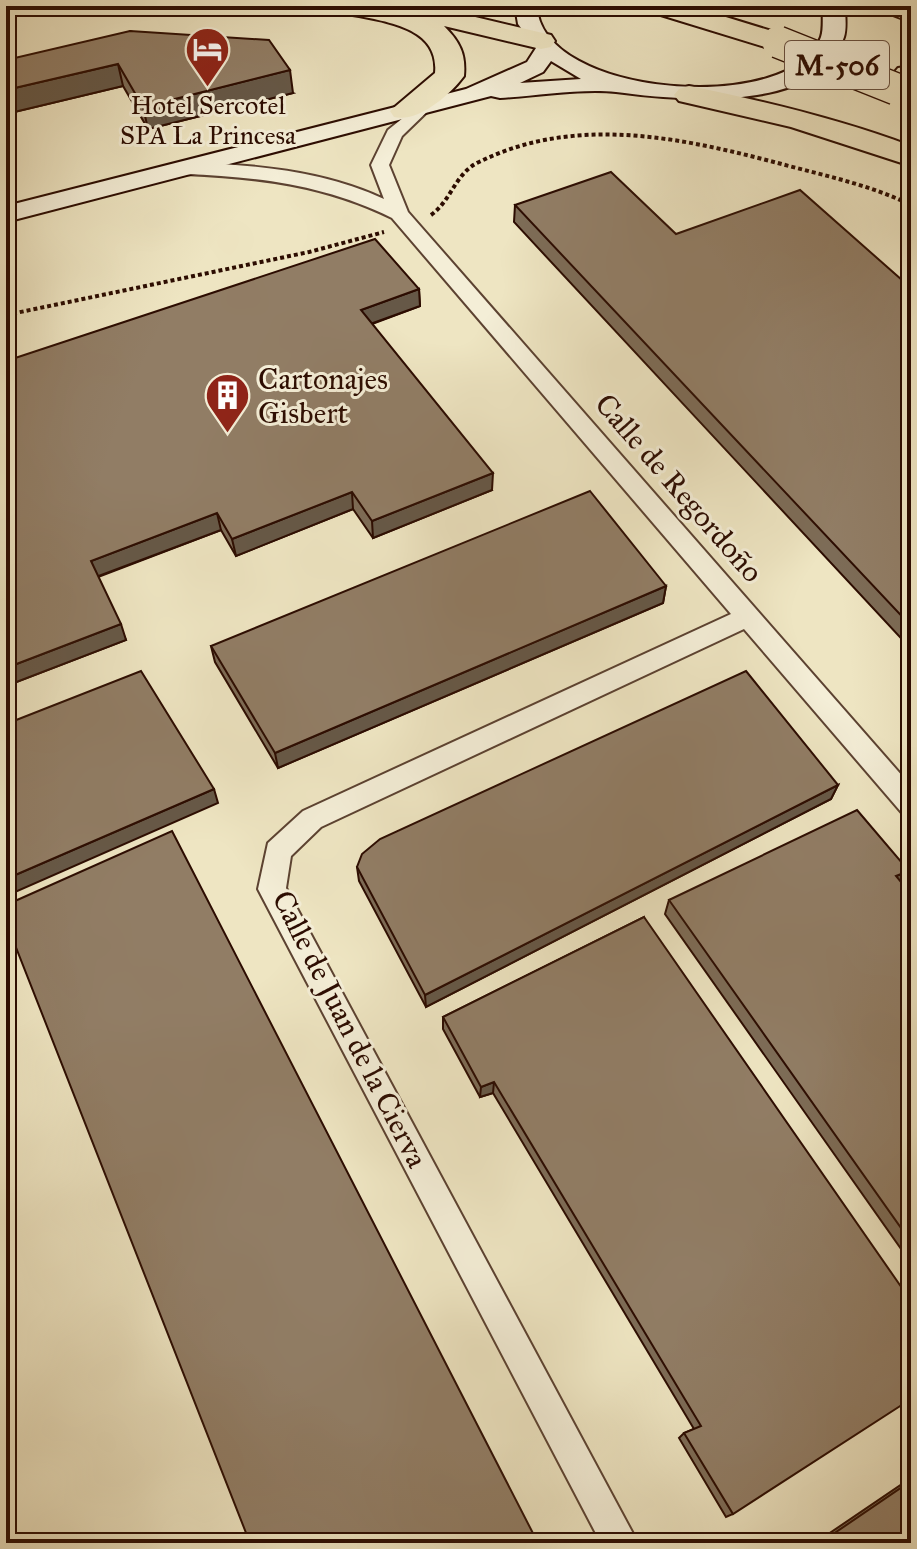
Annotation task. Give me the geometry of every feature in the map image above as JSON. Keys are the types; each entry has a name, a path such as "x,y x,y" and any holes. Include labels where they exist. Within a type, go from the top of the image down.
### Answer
{"highway":[{"path":"349,6 404,19 438,33 449,45 452,58 449,76 415,109"},
{"path":"393,6 544,44"},
{"name":"M-506","path":"661,6 785,36"},
{"name":"M-506","path":"724,6 785,36 907,84"},
{"path":"895,6 911,14"},
{"path":"689,95 790,117 864,138 911,157"}],"street":[{"path":"526,6 533,29 544,44 576,67 617,84"},
{"path":"6,214 475,94 617,84 689,95 748,89 801,71 826,52 834,38 834,6"},
{"path":"475,94 535,67 544,44"},
{"path":"403,220 380,165 394,134 415,109"},
{"path":"185,168 319,180 354,191 403,220"},
{"name":"Calle de Regordoño","path":"403,220 911,805"},
{"name":"Calle de Juan de la Cierva","path":"620,1543 272,889 278,851 312,819 749,616"}],"path":[{"path":"6,315 309,252 443,208 455,178 476,164 504,151 571,135 650,136 752,156 882,189 911,205"}],"building":[{"path":"130,31 269,40 290,70 143,107 118,64 6,90 6,60"},
{"path":"611,172 676,234 800,190 911,288 911,626 515,205"},
{"name":"Cartonajes Gisbert","path":"375,239 419,289 361,310 493,473 372,521 352,492 232,539 217,513 91,561 121,624 6,668 6,361"},
{"path":"590,491 666,586 275,753 211,646"},
{"path":"141,671 214,789 6,879 6,724"},
{"path":"746,671 838,785 425,995 357,867 362,854 380,839"},
{"path":"857,810 909,871 896,876 911,894 911,1242 669,900"},
{"path":"172,831 538,1543 250,1543 6,922 6,905"},
{"path":"644,917 911,1301 911,1399 733,1514 684,1433 701,1426 494,1082 481,1087 443,1017"},
{"path":"911,1481 911,1543 820,1543"}],"place":[{"name":"Hotel Sercotel SPA La Princesa","path":"208,89"},
{"name":"Cartonajes Gisbert","path":"227,435"}]}
